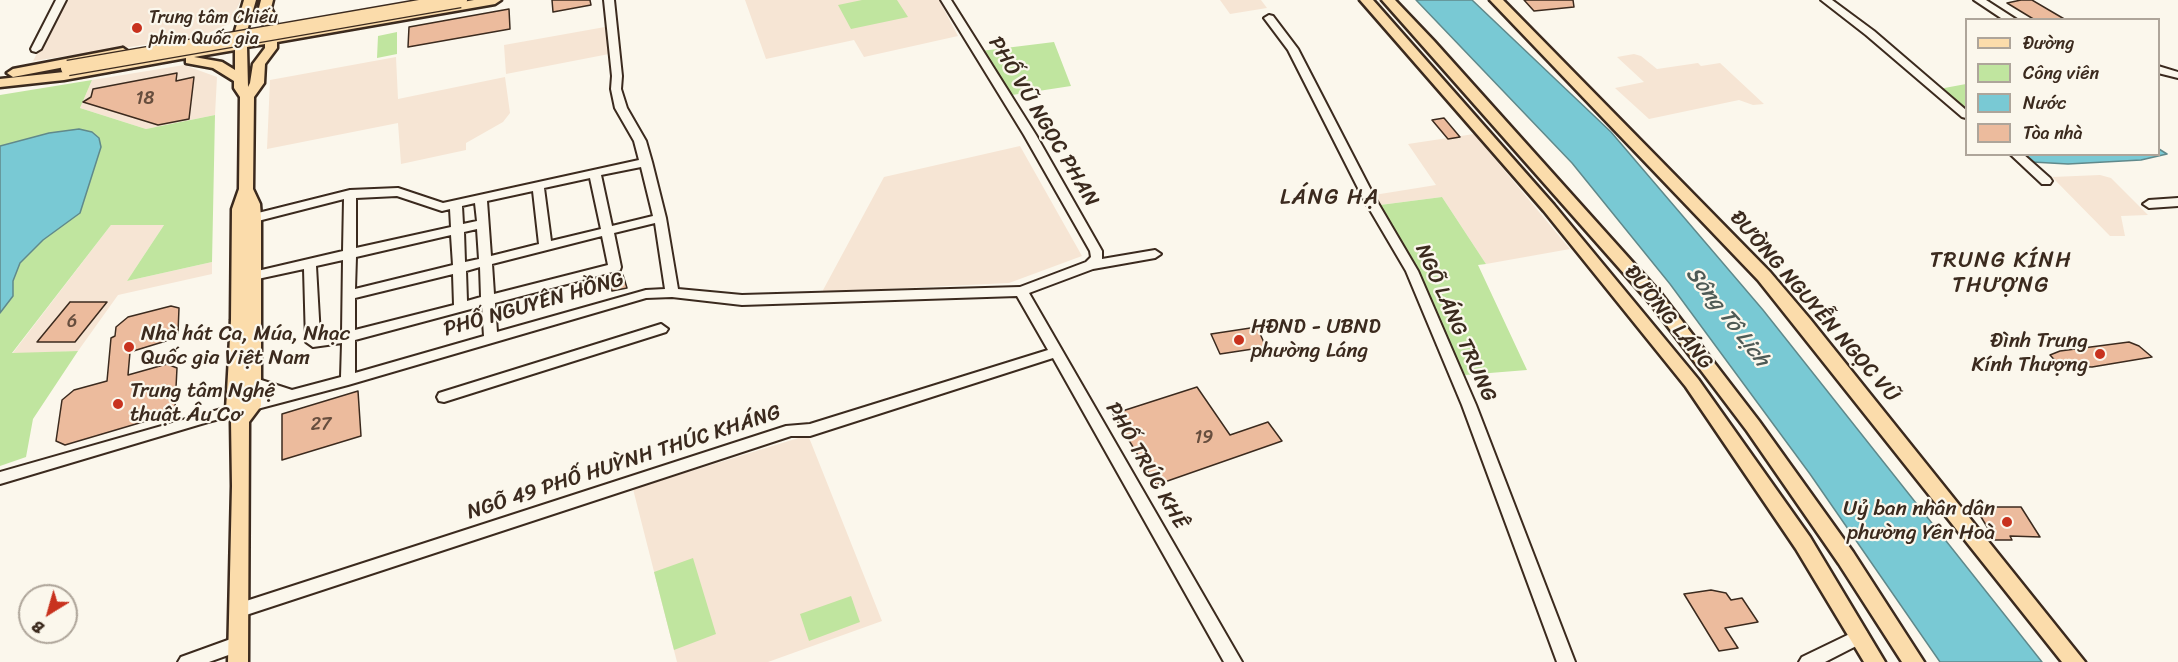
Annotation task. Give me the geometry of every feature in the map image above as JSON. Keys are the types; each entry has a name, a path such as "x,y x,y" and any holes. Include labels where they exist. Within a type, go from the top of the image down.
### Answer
{"main road":[{"path":"239,653 242,412 239,209 246,189 247,97 241,88 241,31 250,0"},
{"path":"247,97 257,83 259,64 271,48 270,18 265,8 267,0"},
{"path":"2,79 192,40 426,0"},
{"path":"2,79 460,0"},
{"path":"2,79 64,76 495,0"},
{"name":"ĐƯỜNG LÁNG","path":"1366,0 1549,208 1692,383 1803,543 1875,662"},
{"name":"ĐƯỜNG LÁNG","path":"1388,0 1493,114 1656,299 1753,426 1846,558 1914,662"},
{"name":"ĐƯỜNG NGUYỄN NGỌC VŨ","path":"1496,0 1764,276 2075,662"},
{"path":"304,20 304,35"},
{"path":"191,54 192,40"},
{"path":"166,58 211,63 224,68 242,80"},
{"path":"1471,118 1493,114"},
{"path":"242,412 252,382 254,218 253,204 246,189"}],"street":[{"path":"36,49 61,0"},
{"path":"609,0 618,100 640,141 646,162 660,218 671,275 672,293"},
{"name":"PHỐ VŨ NGỌC PHAN","path":"946,0 1030,135 1096,251 1097,257 1091,265"},
{"path":"1826,0 1870,33 1965,114"},
{"path":"1979,0 2009,18"},
{"name":"NGÕ LÁNG TRUNG","path":"1269,18 1293,49 1371,202 1412,271 1469,405 1566,662"},
{"path":"2160,70 2178,75"},
{"path":"2017,156 2046,181"},
{"path":"254,218 350,194 398,192 442,207 646,162"},
{"path":"310,263 313,342 348,337 615,267 596,173"},
{"path":"538,186 545,244"},
{"path":"348,380 350,194"},
{"path":"481,198 490,339"},
{"path":"2149,204 2178,202"},
{"path":"456,204 460,306"},
{"path":"350,295 545,244 660,218"},
{"path":"253,276 482,224"},
{"name":"PHỐ NGUYÊN HỒNG","path":"0,478 242,412 292,395 646,294 672,293 742,300 1021,291 1091,265 1155,254"},
{"name":"PHỐ TRÚC KHÊ","path":"1021,291 1233,662"},
{"path":"444,397 661,329"},
{"name":"NGÕ 49 PHỐ HUỲNH THÚC KHÁNG","path":"240,610 791,430 810,430 1057,352"},
{"path":"252,382 292,395"},
{"path":"1808,662 1860,636"},
{"path":"187,662 239,653"}],"shaded area":[{"name":"Trung tâm Chiếu phim Quốc gia","path":"65,0 241,0 229,24 199,37 33,61"},
{"path":"745,0 939,0 958,36 864,57 854,40 766,59"},
{"path":"1220,0 1261,0 1267,8 1230,14"},
{"path":"605,27 609,54 506,74 504,45"},
{"path":"1634,54 1641,56 1657,69 1698,63 1701,66 1720,63 1764,104 1753,105 1739,100 1649,119 1615,88 1644,82 1617,57"},
{"path":"396,57 398,99 505,77 510,113 503,122 466,143 466,150 401,164 398,123 267,149 270,80"},
{"path":"184,65 217,77 215,115 146,129 80,108 92,80"},
{"path":"1474,134 1570,249 1486,264 1442,197 1380,205 1374,195 1436,185 1408,144"},
{"path":"1020,146 1082,256 1009,283 822,292 884,177"},
{"path":"2100,175 2111,178 2148,215 2121,216 2125,236 2110,236 2052,177"},
{"path":"111,225 164,225 127,281 212,262 212,274 118,295 78,351 12,354"},
{"path":"808,435 882,621 768,662 677,662 633,489"}],"green space":[{"path":"862,0 897,0 908,17 851,29 838,5"},
{"path":"397,32 397,54 377,58 378,36"},
{"path":"1054,42 1071,86 1012,95 981,51"},
{"path":"92,80 80,108 146,129 215,115 212,262 127,281 164,225 111,225 12,353 78,351 33,419 26,457 0,466 0,95"},
{"path":"1965,84 1965,107 1964,107 1939,89"},
{"path":"1442,197 1486,264 1478,265 1527,370 1465,375 1419,275 1380,205"},
{"path":"693,558 716,634 674,650 654,572"},
{"path":"851,596 860,622 809,641 800,614"}],"water":[{"name":"Sông Tô Lịch","path":"1416,0 1472,0 1611,132 1763,310 2042,662 1940,662 1810,474 1670,284 1572,163"},
{"path":"79,129 92,132 99,138 101,147 80,213 43,240 20,263 13,281 13,296 0,313 0,146 49,133"},
{"path":"2025,156 2158,156 2141,160 2068,164 2032,162"}],"building":[{"path":"552,0 590,0 591,5 553,12"},
{"path":"1524,0 1573,0 1574,7 1534,11"},
{"path":"2032,0 2063,18 2032,18 2007,3"},
{"path":"509,9 510,29 408,47 409,27"},
{"path":"177,73 176,81 194,77 189,119 158,125 83,102 91,97 93,89"},
{"path":"1444,118 1460,137 1448,139 1432,120"},
{"path":"623,275 627,288 612,291 609,279"},
{"path":"70,302 107,302 75,342 37,342"},
{"name":"Trung tâm Nghệ thuật Âu Cơ","path":"171,306 179,308 178,333 166,341 130,352 128,375 167,364 177,368 175,407 163,416 65,445 56,441 62,400 74,390 107,381 111,338 115,336 116,327 128,317"},
{"name":"HĐND - UBND phường Láng","path":"1257,327 1266,347 1220,354 1211,334"},
{"name":"Đình Trung Kính Thượng","path":"2129,342 2139,346 2152,357 2092,367 2060,366 2050,355 2060,351"},
{"path":"1197,387 1230,435 1268,422 1282,441 1156,485 1113,414"},
{"path":"358,391 361,436 282,460 282,414"},
{"name":"Uỷ ban nhân dân phường Yên Hoà","path":"1975,507 2021,507 2040,537 2010,536 2012,540 1995,540"},
{"path":"1711,590 1726,593 1731,600 1742,598 1758,622 1725,628 1738,648 1719,651 1684,594"}],"place":[{"name":"Trung tâm Chiếu phim Quốc gia","path":"137,28"},
{"name":"HĐND - UBND phường Láng","path":"1239,340"},
{"name":"Nhà hát Ca, Múa, Nhạc Quốc gia Việt Nam","path":"129,347"},
{"name":"Đình Trung Kính Thượng","path":"2100,354"},
{"name":"Trung tâm Nghệ thuật Âu Cơ","path":"118,404"},
{"name":"Uỷ ban nhân dân phường Yên Hoà","path":"2007,522"}],"district":[{"name":"LÁNG HẠ","path":"1330,198"},
{"name":"TRUNG KÍNH THƯỢNG","path":"2001,274"}]}
